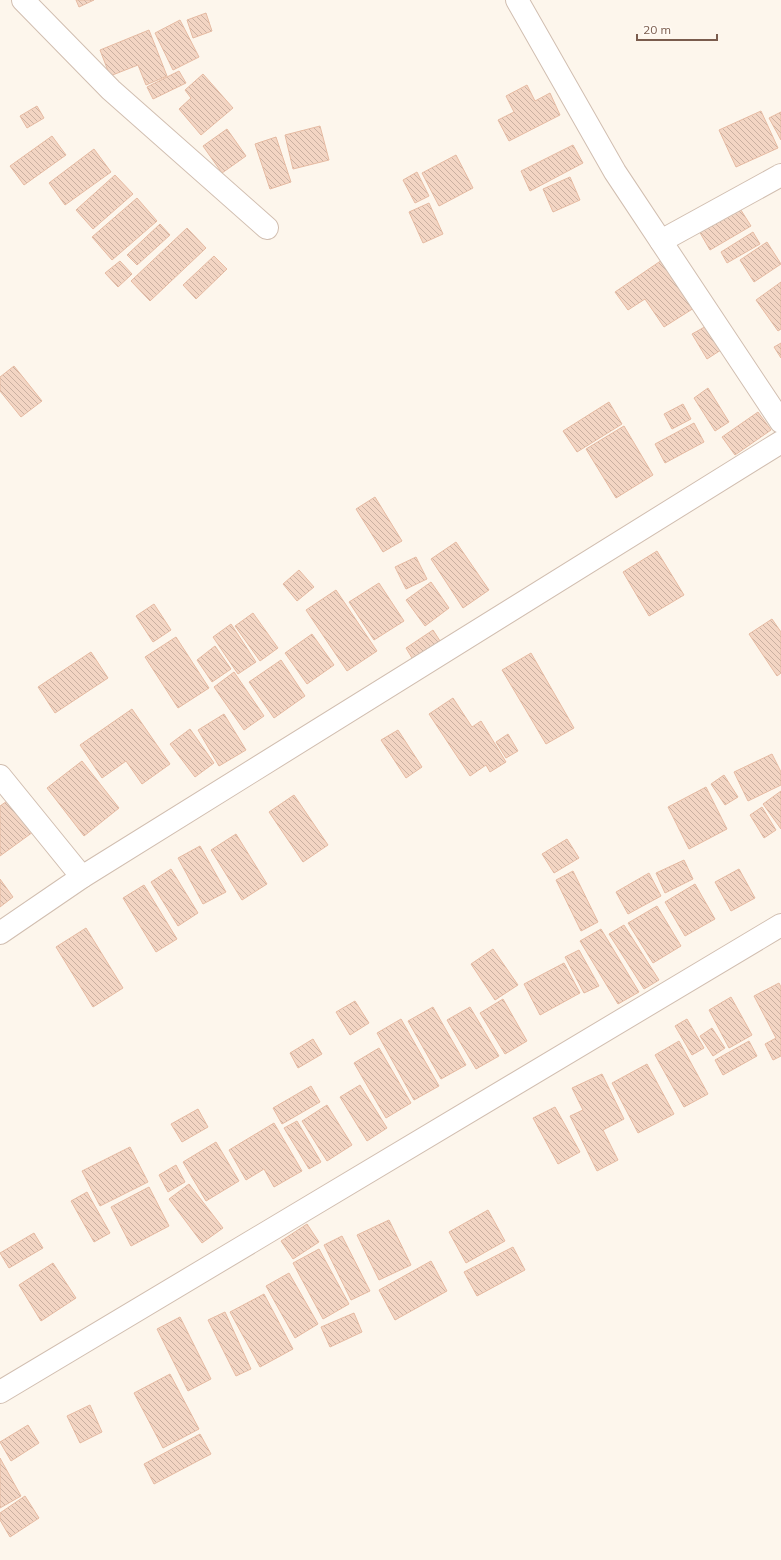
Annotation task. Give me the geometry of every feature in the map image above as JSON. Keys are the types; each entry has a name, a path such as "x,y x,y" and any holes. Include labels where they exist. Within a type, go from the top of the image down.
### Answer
{"street":[{"path":"23,0 111,90 267,228"},
{"path":"517,0 615,172 661,241 774,395 781,422"},
{"path":"661,241 781,175"},
{"path":"0,933 82,877 781,442"},
{"path":"0,776 82,877"},
{"path":"0,1392 781,925"}],"building":[{"path":"76,0 94,0 79,7"},
{"path":"206,13 212,31 193,38 187,20"},
{"path":"180,20 199,57 173,70 155,33"},
{"path":"149,30 167,76 146,85 138,65 110,76 100,50"},
{"path":"179,71 186,83 153,99 147,87"},
{"path":"203,74 233,108 201,135 179,109 191,98 185,90"},
{"path":"527,85 535,101 550,93 560,115 509,141 498,120 514,112 506,96"},
{"path":"37,106 44,118 27,128 20,116"},
{"path":"761,111 778,148 736,167 719,130"},
{"path":"781,112 781,140 769,118"},
{"path":"320,126 329,160 293,169 285,135"},
{"path":"227,129 246,156 222,173 203,146"},
{"path":"52,136 66,155 24,185 10,166"},
{"path":"276,137 291,182 270,189 255,144"},
{"path":"573,145 583,163 530,191 521,171"},
{"path":"94,149 111,172 65,205 49,183"},
{"path":"456,155 473,188 439,206 422,173"},
{"path":"417,172 429,196 415,203 403,180"},
{"path":"115,175 133,194 93,229 76,210"},
{"path":"570,177 580,200 553,212 543,189"},
{"path":"137,198 157,221 112,260 92,237"},
{"path":"429,203 443,234 423,243 409,212"},
{"path":"739,207 751,226 710,250 699,231"},
{"path":"160,224 170,235 137,265 127,255"},
{"path":"187,228 206,248 150,301 131,281"},
{"path":"753,232 760,244 727,263 721,252"},
{"path":"767,242 781,264 754,282 740,260"},
{"path":"214,256 227,269 196,299 183,285"},
{"path":"662,260 694,308 664,327 645,299 628,310 615,292"},
{"path":"120,261 132,274 118,287 105,273"},
{"path":"781,282 781,329 778,331 756,300"},
{"path":"710,324 724,348 707,359 692,334"},
{"path":"781,343 781,358 774,347"},
{"path":"14,366 42,401 21,417 0,391 0,377"},
{"path":"708,388 729,422 715,431 694,398"},
{"path":"609,402 622,424 577,452 563,431"},
{"path":"683,404 691,419 672,429 664,414"},
{"path":"758,412 771,430 735,455 722,437"},
{"path":"694,423 704,442 665,463 655,444"},
{"path":"624,426 653,475 616,498 586,449"},
{"path":"375,497 402,541 383,552 356,509"},
{"path":"456,542 489,590 463,608 431,559"},
{"path":"657,551 684,595 649,616 623,572"},
{"path":"416,557 427,579 406,589 395,567"},
{"path":"299,570 314,587 297,601 283,584"},
{"path":"431,582 449,608 425,626 406,600"},
{"path":"379,583 404,621 374,640 349,602"},
{"path":"336,590 377,651 347,671 306,610"},
{"path":"154,604 171,630 153,642 136,616"},
{"path":"253,613 278,648 260,661 235,626"},
{"path":"772,619 781,632 781,673 777,676 749,634"},
{"path":"231,624 256,662 238,674 213,637"},
{"path":"433,630 442,644 415,663 406,648"},
{"path":"312,634 334,665 307,684 285,653"},
{"path":"176,637 209,688 178,708 145,657"},
{"path":"215,646 231,669 212,682 197,660"},
{"path":"91,652 108,678 55,713 38,687"},
{"path":"531,653 574,728 546,744 502,670"},
{"path":"281,660 305,696 274,718 249,682"},
{"path":"234,672 264,716 244,730 214,687"},
{"path":"453,698 472,727 481,721 506,762 490,772 486,765 470,776 429,714"},
{"path":"132,709 170,764 142,784 126,761 102,778 80,745"},
{"path":"224,714 246,750 219,766 198,730"},
{"path":"190,729 214,763 195,777 170,744"},
{"path":"398,730 422,767 406,778 381,740"},
{"path":"508,734 518,751 506,758 496,742"},
{"path":"772,754 781,772 781,785 748,801 734,772"},
{"path":"82,761 119,808 84,836 47,788"},
{"path":"724,775 738,797 725,805 711,784"},
{"path":"706,787 727,829 689,849 668,807"},
{"path":"781,791 781,829 763,804"},
{"path":"294,795 328,845 303,862 269,812"},
{"path":"10,799 33,832 0,856 0,806"},
{"path":"762,807 776,830 764,838 750,815"},
{"path":"236,834 267,884 242,900 211,850"},
{"path":"567,839 579,858 554,873 542,854"},
{"path":"200,846 226,892 203,904 178,858"},
{"path":"684,860 693,879 665,893 656,873"},
{"path":"171,869 198,913 178,926 151,882"},
{"path":"739,869 755,898 731,911 715,882"},
{"path":"573,871 598,922 581,931 556,880"},
{"path":"649,873 661,896 628,914 616,892"},
{"path":"0,879 13,897 0,907"},
{"path":"695,884 715,919 685,936 665,902"},
{"path":"144,885 177,939 156,952 123,898"},
{"path":"657,906 681,946 653,963 628,923"},
{"path":"624,925 659,980 644,989 609,934"},
{"path":"86,928 123,988 93,1007 56,947"},
{"path":"601,929 639,992 618,1004 580,941"},
{"path":"493,949 518,985 495,1000 471,964"},
{"path":"579,950 599,986 584,993 565,957"},
{"path":"564,963 580,993 540,1015 524,984"},
{"path":"779,983 781,987 781,1056 773,1060 765,1044 776,1038 754,996"},
{"path":"731,997 752,1035 729,1048 709,1010"},
{"path":"503,999 527,1041 505,1054 480,1013"},
{"path":"355,1001 369,1023 350,1035 336,1012"},
{"path":"433,1007 466,1065 441,1079 408,1021"},
{"path":"470,1007 499,1056 476,1069 447,1020"},
{"path":"401,1019 439,1086 414,1100 377,1033"},
{"path":"687,1019 704,1048 692,1055 675,1026"},
{"path":"712,1028 725,1048 713,1056 700,1036"},
{"path":"313,1039 322,1054 298,1068 290,1053"},
{"path":"679,1041 708,1094 684,1107 655,1055"},
{"path":"749,1041 757,1056 723,1075 715,1060"},
{"path":"379,1048 411,1103 386,1118 354,1063"},
{"path":"647,1064 674,1114 638,1133 612,1083"},
{"path":"602,1074 624,1119 603,1130 618,1160 597,1171 570,1116 583,1110 572,1088"},
{"path":"360,1085 387,1128 367,1141 340,1097"},
{"path":"311,1086 320,1102 282,1124 273,1108"},
{"path":"327,1105 352,1145 327,1161 302,1121"},
{"path":"555,1107 580,1152 558,1164 533,1118"},
{"path":"198,1109 208,1127 182,1142 171,1124"},
{"path":"297,1121 321,1162 309,1169 284,1128"},
{"path":"274,1123 302,1171 274,1187 264,1169 246,1180 229,1150"},
{"path":"216,1142 239,1181 206,1201 183,1162"},
{"path":"130,1147 148,1182 100,1206 82,1171"},
{"path":"176,1165 185,1182 168,1192 159,1175"},
{"path":"189,1184 223,1228 202,1243 169,1199"},
{"path":"149,1187 169,1226 131,1246 111,1207"},
{"path":"87,1192 110,1233 94,1242 71,1201"},
{"path":"488,1210 505,1241 466,1263 449,1232"},
{"path":"389,1220 411,1265 379,1280 357,1235"},
{"path":"307,1224 319,1242 293,1259 281,1241"},
{"path":"34,1233 43,1248 9,1268 0,1253"},
{"path":"342,1236 370,1291 351,1300 324,1245"},
{"path":"513,1247 525,1270 477,1296 464,1272"},
{"path":"319,1249 349,1304 323,1319 293,1263"},
{"path":"431,1261 447,1291 395,1320 379,1290"},
{"path":"53,1263 76,1298 41,1321 19,1285"},
{"path":"289,1273 318,1324 295,1338 266,1286"},
{"path":"264,1294 293,1349 260,1367 230,1312"},
{"path":"225,1312 251,1369 236,1376 208,1320"},
{"path":"354,1313 362,1332 330,1347 321,1327"},
{"path":"180,1317 211,1379 188,1391 157,1329"},
{"path":"170,1374 199,1429 163,1448 134,1393"},
{"path":"90,1405 102,1432 80,1443 67,1416"},
{"path":"28,1425 39,1443 11,1461 0,1442"},
{"path":"200,1434 211,1454 154,1484 144,1464"},
{"path":"0,1458 21,1496 0,1508"},
{"path":"25,1496 39,1518 10,1537 0,1520 0,1513"}]}
